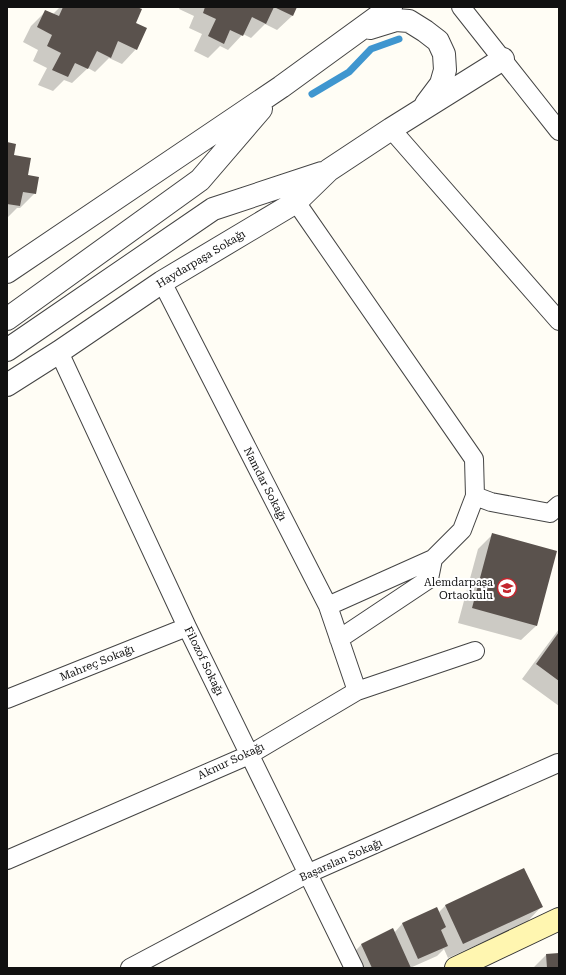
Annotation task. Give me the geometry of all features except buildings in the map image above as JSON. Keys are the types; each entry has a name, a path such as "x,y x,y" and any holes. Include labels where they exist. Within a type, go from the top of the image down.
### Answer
{"main road":[{"path":"456,968 559,919"}],"street":[{"path":"7,272 281,87 391,7"},
{"path":"461,7 559,131"},
{"path":"359,30 396,20 409,22 425,30 438,41 444,54 445,70 441,84 422,110"},
{"name":"Haydarpaşa Sokağı","path":"7,384 59,352 162,282 296,202 329,170 391,129 503,60"},
{"path":"7,319 200,180 281,87"},
{"path":"391,129 559,321"},
{"path":"7,350 213,209 329,170"},
{"path":"296,202 474,459 475,496 462,530 433,559 328,606"},
{"name":"Namdar Sokağı","path":"162,282 328,606 357,691"},
{"name":"Filozof Sokağı","path":"59,352 188,627 354,968"},
{"path":"475,496 491,502 550,513 559,505"},
{"path":"339,639 429,579 433,559"},
{"name":"Mahreç Sokağı","path":"7,699 188,627"},
{"name":"Aknur Sokağı","path":"7,860 249,754 357,691 476,651"},
{"name":"Başarslan Sokağı","path":"130,968 307,874 558,763"}],"waterway":[{"path":"312,94 349,72 371,49 399,39"}],"place":[{"name":"Alemdarpaşa Ortaokulu","path":"507,588"}]}
